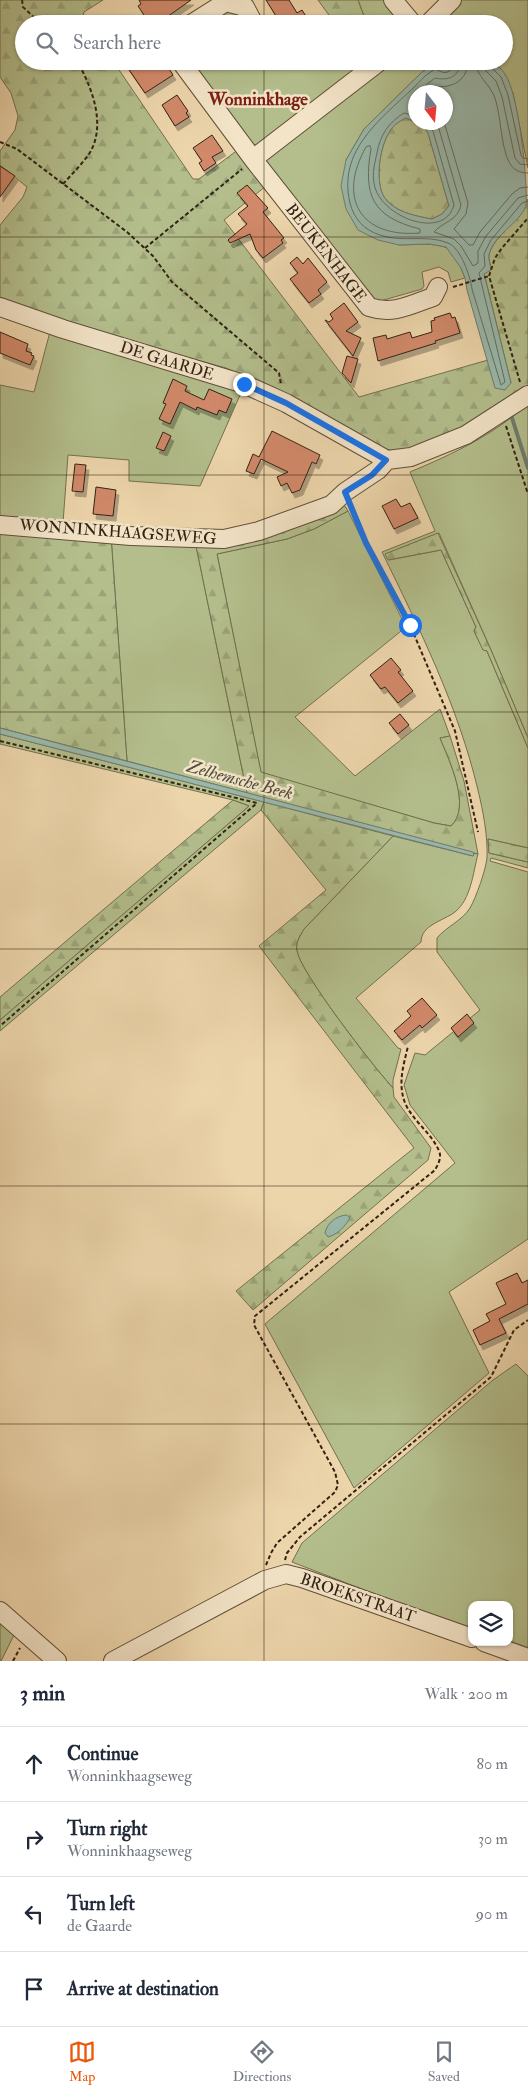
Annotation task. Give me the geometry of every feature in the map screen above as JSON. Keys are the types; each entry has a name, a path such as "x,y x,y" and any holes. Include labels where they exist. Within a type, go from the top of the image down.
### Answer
{"street":[{"path":"393,0 406,15"},
{"path":"437,15 452,0"},
{"path":"205,15 226,2 244,7 249,15"},
{"name":"BEUKENHAGE","path":"187,70 253,159 369,307 383,312 400,309 433,297 438,287"},
{"path":"253,159 368,70"},
{"name":"DE GAARDE","path":"0,307 72,332 244,384 286,403 386,460"},
{"path":"386,460 411,457 466,435 526,397"},
{"name":"WONNINKHAAGSEWEG","path":"0,525 131,536 224,539 259,531 332,505 345,492 372,475 386,460"},
{"name":"BROEKSTRAAT","path":"113,1661 265,1580 286,1574 468,1637"},
{"path":"0,1611 57,1661"},
{"path":"495,1646 528,1658"}],"path":[{"path":"22,0 23,8 31,15"},
{"path":"63,184 89,153 95,139 96,105 82,70"},
{"path":"0,142 17,149 127,232 144,248 172,282 278,373 286,403"},
{"path":"144,248 253,159"},
{"path":"526,397 488,277 498,253 528,218"},
{"path":"459,285 488,277"},
{"path":"503,412 507,433 528,494"},
{"path":"345,492 366,543 410,625 455,731 478,832"},
{"path":"0,741 257,803 0,1026"},
{"path":"265,1580 266,1565 277,1543 335,1492 338,1485 335,1472 254,1325 255,1316 435,1170 440,1152 410,1112 404,1100 401,1081 408,1046"},
{"path":"286,1574 284,1564 287,1553 300,1537 491,1377 514,1330 528,1320"}],"green space":[{"path":"0,0 103,0 84,12 83,15 15,15 15,70 119,70 193,179 199,179 239,149 266,186 224,220 359,397 488,360 496,388 511,383 484,273 491,270 489,254 496,241 519,214 528,199 528,386 510,403 477,424 402,453 378,447 260,383 226,368 79,327 0,297 0,225 23,197 27,187 0,165 0,151 15,130 18,116 11,93 0,77"},
{"path":"318,0 358,0 364,15 329,15"},
{"path":"358,0 389,0 399,15 364,15"},
{"path":"458,0 528,0 528,168 513,93 499,70 513,70 513,15 444,15"},
{"path":"238,6 244,15 219,15"},
{"path":"198,70 355,70 258,145 251,145 245,140"},
{"path":"377,70 425,70 364,129 346,160 399,245 430,244 447,248 456,257 465,278 451,282 448,272 439,267 422,272 424,286 422,289 377,302 373,301 266,167 266,161 270,154"},
{"path":"405,118 408,119 408,130 426,130 428,133 449,206 442,214 432,219 399,210 388,202 381,190 379,171 382,151 388,133"},
{"path":"51,328 244,386 200,486 129,481 129,460 68,455 63,523 0,520 0,385 34,392"},
{"path":"528,404 528,738 439,533 386,554 389,560 441,550 476,627 474,631 483,649 487,651 528,748 528,848 488,839 489,853 528,862 528,868 491,858 490,861 528,872 528,1239 449,1292 489,1373 354,1488 265,1324 455,1163 410,1105 404,1085 415,1053 425,1055 480,1010 437,952 437,938 467,913 475,898 487,858 482,806 460,728 424,639 382,552 435,531 410,472 472,443 501,425"},
{"path":"341,504 348,511 314,529 287,539 217,554 261,772 434,823 451,826 457,818 459,796 457,783 440,738 450,736 464,781 478,854 247,793 195,541"},
{"path":"348,511 406,627 295,717 355,776 440,709 450,736 440,738 457,783 459,796 457,818 451,826 434,823 261,773 217,554 287,539 314,529"},
{"path":"0,531 111,536 127,761 0,728"},
{"path":"438,533 528,738 528,748 487,651 483,650 474,631 476,627 441,550 388,560 385,554"},
{"path":"111,536 195,541 247,793 127,761"},
{"path":"0,734 264,802 261,810 0,1031 0,1020 249,806 233,800 0,744"},
{"path":"233,800 249,806 0,1020 0,997"},
{"path":"264,802 393,836 304,929 298,939 297,951 301,962 324,999 393,1088 394,1097 431,1148 428,1160 253,1310 236,1291 414,1148 259,946 326,890 261,810"},
{"path":"393,836 473,856 474,853 478,854 471,885 460,907 429,927 422,936 421,942 356,998 398,1048 401,1049 393,1080 393,1088 324,999 301,962 297,945 304,929"},
{"path":"488,839 528,848 528,862 489,853"},
{"path":"516,1364 528,1376 528,1649 513,1643 513,1601 468,1601 468,1627 393,1601 292,1562 302,1543 493,1380"},
{"path":"0,1618 15,1633 1,1661 0,1661"}],"water":[{"path":"425,70 502,70 510,84 522,139 526,178 526,206 518,218 495,241 489,257 491,270 484,274 511,383 505,390 495,388 465,278 461,268 446,247 429,244 399,245 378,240 358,230 346,209 341,186 346,160 364,129 408,86 408,119 405,118 388,133 382,151 379,171 381,190 384,197 393,206 399,210 419,216 432,219 442,214 449,206 426,130 453,130 453,85 409,85"},
{"path":"0,728 473,852 474,855 0,734"},
{"path":"346,1215 350,1217 349,1220 338,1232 328,1237 325,1233 330,1223 335,1218"}],"building":[{"path":"139,0 191,0 170,15 144,15 138,6 141,4"},
{"path":"266,0 289,0 297,13 302,10 305,15 275,15"},
{"path":"129,70 170,70 173,75 145,93"},
{"path":"177,95 188,111 186,113 189,117 175,126 162,105"},
{"path":"212,135 223,151 212,157 216,163 204,171 199,163 202,161 193,148"},
{"path":"0,166 15,176 0,197"},
{"path":"247,185 268,208 263,212 284,238 281,240 283,243 263,258 256,250 250,234 230,243 228,240 247,224 238,214 248,206 237,193"},
{"path":"297,257 303,264 308,258 327,282 318,290 321,294 309,303 290,279 298,273 290,263"},
{"path":"344,303 358,322 346,331 361,338 353,356 325,320 329,322 333,319 330,314"},
{"path":"450,313 452,318 455,317 460,333 435,341 436,343 378,361 373,338 386,335 387,339 410,332 412,338 432,332 431,321 435,320 434,318"},
{"path":"0,332 28,344 26,351 34,356 30,365 0,353"},
{"path":"347,356 358,359 351,383 342,373"},
{"path":"173,379 187,386 185,391 204,400 209,389 232,399 226,413 219,410 217,415 197,407 196,410 180,402 170,424 159,419 166,404 163,403"},
{"path":"272,431 320,455 316,464 312,462 300,490 292,493 287,483 281,486 277,477 288,472 261,459 254,474 246,471 253,454 259,457"},
{"path":"163,432 171,436 164,451 156,448"},
{"path":"75,464 86,465 83,492 72,491"},
{"path":"96,487 116,490 113,516 93,514"},
{"path":"396,499 401,507 410,503 418,518 394,529 382,506"},
{"path":"391,658 401,670 398,672 413,691 398,703 385,687 381,689 370,675"},
{"path":"400,714 409,725 398,734 389,723"},
{"path":"422,998 437,1015 422,1028 420,1025 402,1040 394,1031 411,1016 407,1011"},
{"path":"467,1014 474,1023 458,1037 451,1028"},
{"path":"517,1273 522,1283 528,1280 528,1304 499,1319 506,1333 480,1345 473,1330 490,1321 486,1314 506,1304 496,1283"}],"waterway":[{"path":"512,418 528,468"}],"district":[{"name":"Wonninkhage","path":"258,99"}],"route":[{"path":"244,384 286,403 386,460 372,475 345,492 366,543 410,625"}],"water label":[{"name":"Zelhemsche Beek","path":"240,780"}]}
